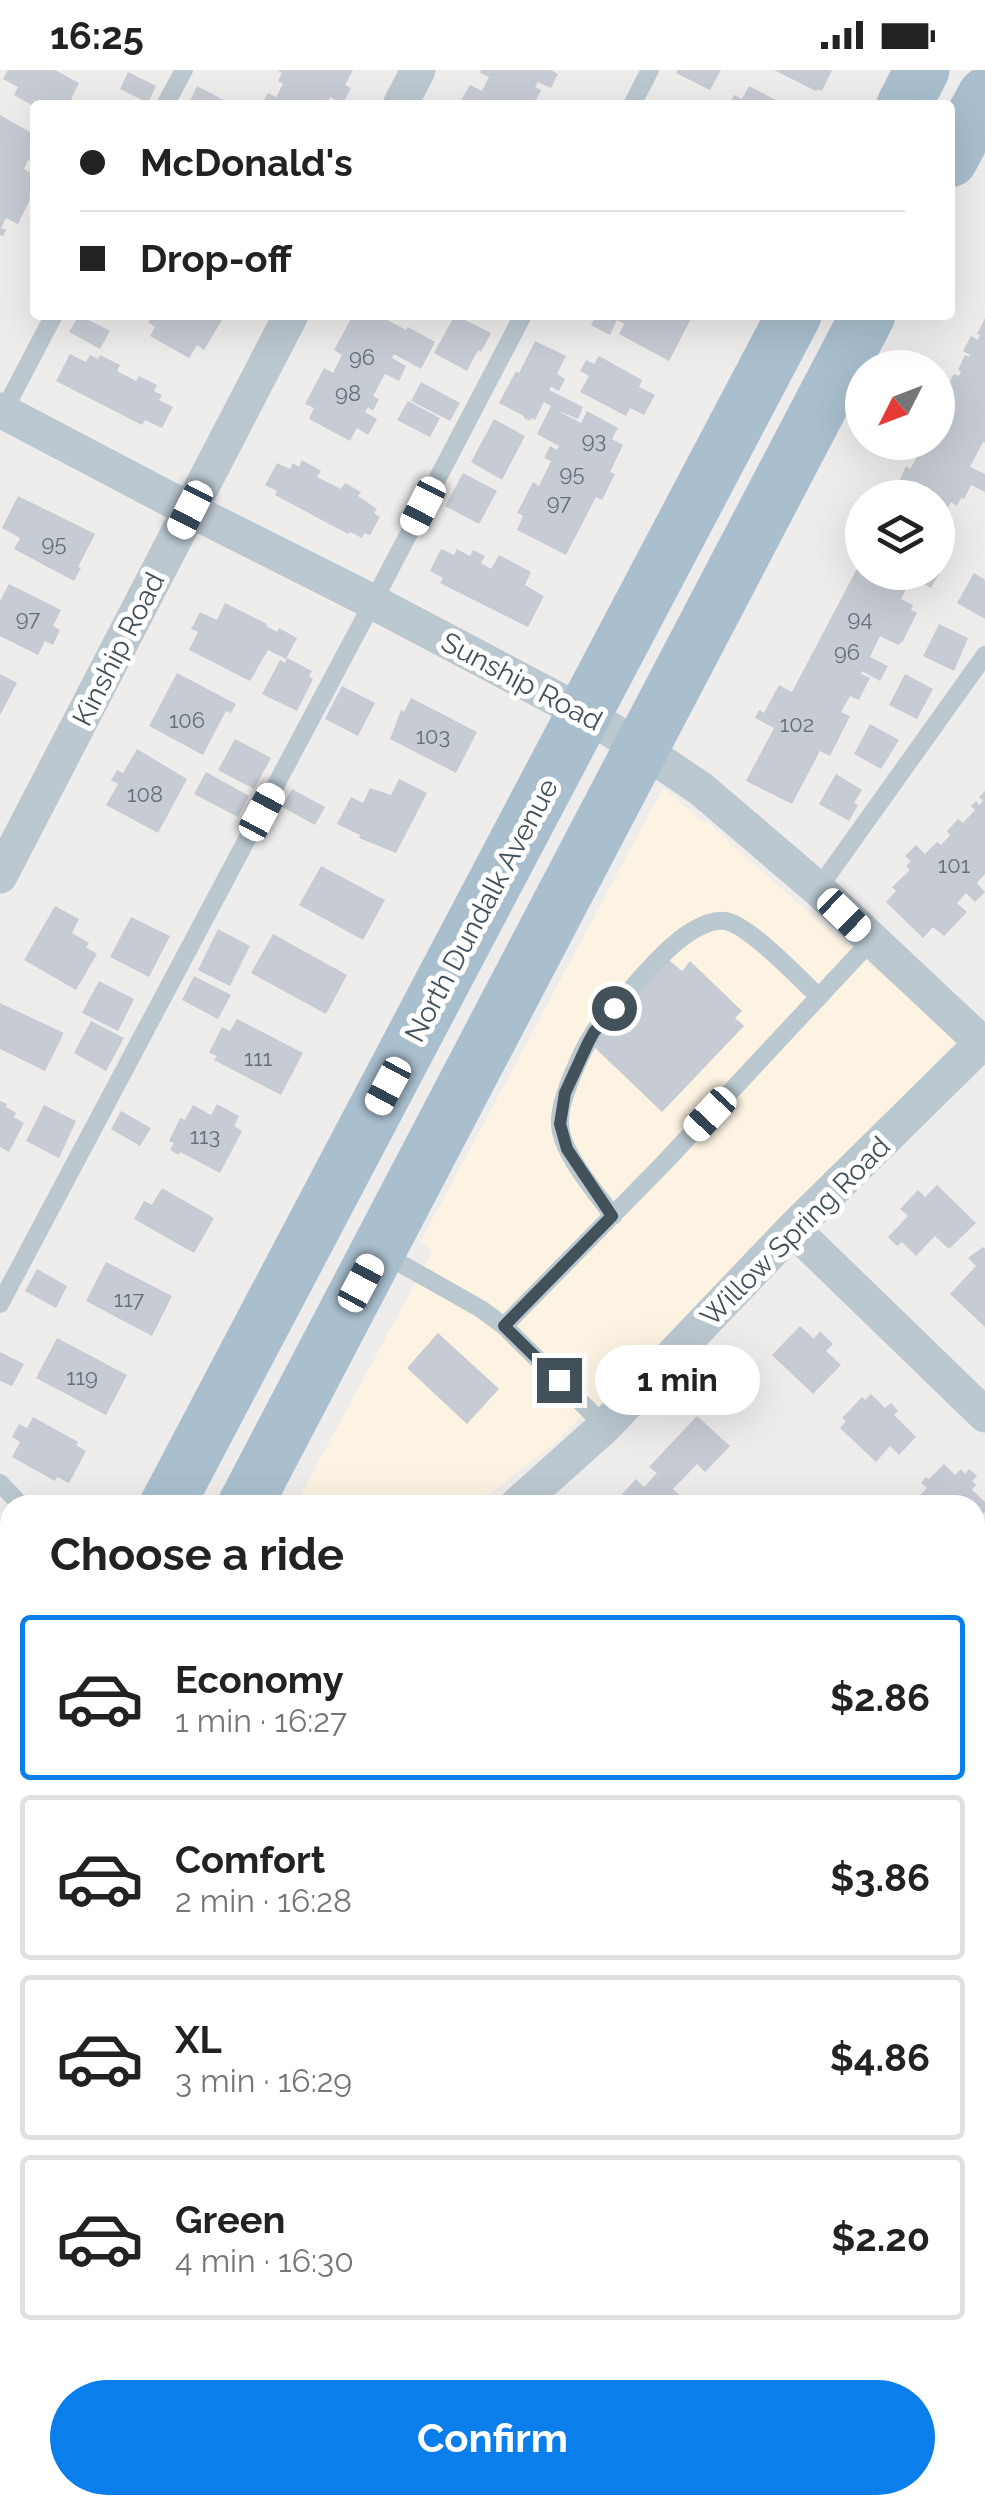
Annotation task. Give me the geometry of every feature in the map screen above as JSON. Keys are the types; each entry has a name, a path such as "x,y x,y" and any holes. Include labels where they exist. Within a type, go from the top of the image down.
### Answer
{"main road":[{"path":"907,100 922,70"},
{"path":"955,151 985,95"},
{"name":"North Dundalk Avenue","path":"172,1495 791,320"},
{"path":"250,1495 865,320"}],"street":[{"path":"403,100 418,70"},
{"name":"Kinship Road","path":"0,876 288,320"},
{"name":"Sunship Road","path":"1,413 374,602 585,714 642,749 700,789 818,889 977,1052"},
{"name":"Willow Spring Road","path":"539,1495 793,1230 977,1052"},
{"path":"793,1230 985,1415"}],"lane":[{"path":"168,100 184,70"},
{"path":"635,100 650,70"},
{"path":"1,413 51,320"},
{"path":"0,1304 520,320"},
{"path":"818,889 985,655"},
{"path":"612,1216 567,1149 560,1124 565,1093 594,1032 656,960 687,934 727,921 744,928 819,997"},
{"path":"504,1326 871,941"},
{"path":"378,1251 504,1326 606,1426"}],"shaded area":[{"path":"663,788 710,824 958,1039 602,1411 593,1404 556,1442 489,1495 300,1495 432,1252 421,1241"}],"building":[{"path":"8,70 55,70 79,83 73,100 30,100 30,104 14,95 18,87 3,79"},
{"path":"277,70 353,70 345,85 351,88 345,100 264,100 268,93 276,97 283,84 278,81 282,73"},
{"path":"551,70 558,74 551,88 538,82 535,87 541,90 536,100 461,100 470,85 482,91 489,77 480,73"},
{"path":"721,70 710,90 676,73"},
{"path":"774,70 832,70 822,91 816,91"},
{"path":"128,72 156,86 149,100 120,89"},
{"path":"197,86 224,100 190,100"},
{"path":"749,86 776,100 732,100 734,95 742,99"},
{"path":"0,115 30,132 30,161 24,169 30,172 30,199 18,224 6,218 1,228 6,230 0,235"},
{"path":"985,318 985,443 970,467 985,474 985,492 971,485 957,506 955,480 900,480 906,466 910,469 915,460 955,460 955,374 959,376 965,355 970,355 963,351 971,336 978,340"},
{"path":"76,320 89,320 110,331 100,349 69,332"},
{"path":"222,320 204,350 197,345 189,358 150,336 155,327 148,322"},
{"path":"350,320 387,320 435,342 421,369 394,354 392,358 406,366 399,381 385,374 373,396 379,399 373,411 368,407 365,412 377,419 368,435 357,428 350,441 309,419 314,408 305,404 324,368 333,373 342,355 334,350"},
{"path":"452,320 465,320 491,333 467,371 434,353"},
{"path":"594,320 617,320 610,335 591,325"},
{"path":"617,320 690,320 669,361 619,334 624,324"},
{"path":"535,341 566,356 557,374 565,379 559,391 551,387 549,390 583,407 578,419 556,410 581,423 587,411 618,428 612,439 623,445 602,500 596,497 566,555 517,530 523,516 517,513 533,482 539,486 551,461 544,458 550,446 557,450 559,446 537,434 551,406 544,402 535,420 530,421 499,403"},
{"path":"70,354 86,362 90,355 98,359 100,355 120,365 117,371 136,381 139,376 157,385 154,391 162,395 159,400 173,407 162,428 145,420 142,425 56,381"},
{"path":"599,356 642,380 639,387 655,395 644,415 630,408 626,416 580,392 589,376 580,371 586,360 594,364"},
{"path":"421,382 460,403 450,421 411,401"},
{"path":"408,401 440,418 430,437 397,420"},
{"path":"494,419 525,436 502,480 471,462"},
{"path":"302,460 321,471 317,477 341,489 345,483 361,492 358,496 377,509 374,513 380,517 370,535 364,533 362,538 348,534 275,495 277,491 265,485 277,463 290,469 293,463 299,467"},
{"path":"463,473 497,491 479,524 445,506"},
{"path":"18,496 95,534 74,581 14,549 20,538 2,528"},
{"path":"441,549 454,555 457,549 470,556 473,550 485,556 481,563 491,569 499,555 531,572 525,585 544,596 528,627 440,583 443,578 430,571"},
{"path":"974,573 985,580 985,619 957,603"},
{"path":"9,584 61,610 53,626 60,630 53,645 45,641 38,655 0,636 0,601"},
{"path":"846,590 906,590 901,599 913,605 911,610 917,613 903,641 898,645 880,636 870,657 888,666 880,681 862,671 870,678 859,700 850,696 841,712 850,716 830,756 820,751 792,804 746,781 774,728 755,718 759,710 764,713 779,685 792,692"},
{"path":"225,603 277,632 279,628 297,638 286,659 268,650 250,681 189,650 198,632 191,629 200,612 217,620"},
{"path":"939,624 968,638 954,671 923,656"},
{"path":"287,658 312,671 309,676 313,679 297,711 262,694 280,660 285,663"},
{"path":"177,673 236,704 231,713 226,711 203,755 149,726"},
{"path":"0,674 17,683 0,715"},
{"path":"905,674 933,689 917,719 889,705"},
{"path":"342,686 375,703 358,736 325,719"},
{"path":"411,698 477,732 456,773 390,739 401,710 404,712"},
{"path":"870,724 899,740 881,769 854,754"},
{"path":"235,739 271,758 254,789 218,770"},
{"path":"137,749 187,779 158,833 106,805 118,784 111,780 117,770 123,773"},
{"path":"206,772 249,796 238,817 194,794"},
{"path":"836,774 862,790 849,821 819,804"},
{"path":"399,779 427,793 396,853 337,824 351,797 363,803 370,788 391,795"},
{"path":"292,789 325,807 315,825 282,807"},
{"path":"985,791 985,874 977,883 985,892 975,902 966,893 957,903 967,912 944,936 933,927 923,938 886,902 896,891 892,887 910,870 906,866 911,861 905,856 916,845 925,854 937,842 941,845 958,819 963,823 975,810 971,806 983,801 979,797"},
{"path":"321,866 385,900 363,940 299,905"},
{"path":"55,906 79,919 72,933 89,943 86,947 97,954 76,990 24,960"},
{"path":"131,917 170,936 149,977 110,957"},
{"path":"218,929 250,946 230,986 198,970"},
{"path":"273,934 347,975 326,1014 251,973"},
{"path":"669,960 682,971 690,961 742,1011 735,1018 744,1026 662,1112 591,1044"},
{"path":"194,976 231,995 218,1019 182,1000"},
{"path":"99,981 134,999 118,1031 82,1013"},
{"path":"0,1003 64,1033 45,1071 0,1049"},
{"path":"237,1019 303,1053 281,1095 214,1060 217,1056 209,1053 222,1027 230,1031"},
{"path":"91,1021 124,1038 106,1071 74,1053"},
{"path":"0,1101 24,1123 9,1152 0,1147"},
{"path":"217,1104 239,1116 234,1126 242,1131 220,1173 170,1150 174,1143 169,1141 180,1118 185,1120 193,1105 211,1115"},
{"path":"44,1105 76,1121 59,1158 26,1141"},
{"path":"121,1111 151,1128 140,1146 111,1129"},
{"path":"937,1185 976,1223 949,1249 935,1236 916,1256 902,1242 897,1246 888,1237 908,1216 900,1209 918,1190 925,1197"},
{"path":"162,1188 214,1218 194,1253 134,1219 144,1201 152,1205"},
{"path":"983,1247 985,1327 950,1294 976,1266 968,1258"},
{"path":"106,1262 172,1296 152,1336 86,1301"},
{"path":"37,1269 67,1286 56,1308 25,1291"},
{"path":"800,1326 814,1339 820,1331 833,1344 826,1351 841,1365 813,1394 772,1355"},
{"path":"438,1333 499,1389 467,1424 407,1368"},
{"path":"57,1338 127,1375 106,1415 36,1378"},
{"path":"0,1352 24,1364 12,1386 0,1381"},
{"path":"871,1394 885,1408 891,1403 898,1411 894,1415 916,1437 899,1455 890,1446 876,1462 840,1428 846,1421 842,1418 862,1397 865,1400"},
{"path":"697,1416 730,1446 705,1472 697,1464 673,1489 679,1495 623,1495 636,1479 644,1487 657,1473 649,1467"},
{"path":"33,1417 78,1442 76,1445 86,1451 69,1483 57,1477 55,1481 12,1457 20,1442 12,1437 19,1424 27,1428"},
{"path":"944,1464 955,1475 961,1469 965,1474 969,1469 977,1476 972,1481 976,1485 972,1490 977,1495 920,1495 927,1488 921,1483 926,1477 929,1479"}],"route":[{"path":"559,1380 504,1326 612,1216 567,1149 560,1124 565,1093 588,1043 614,1008"}]}
